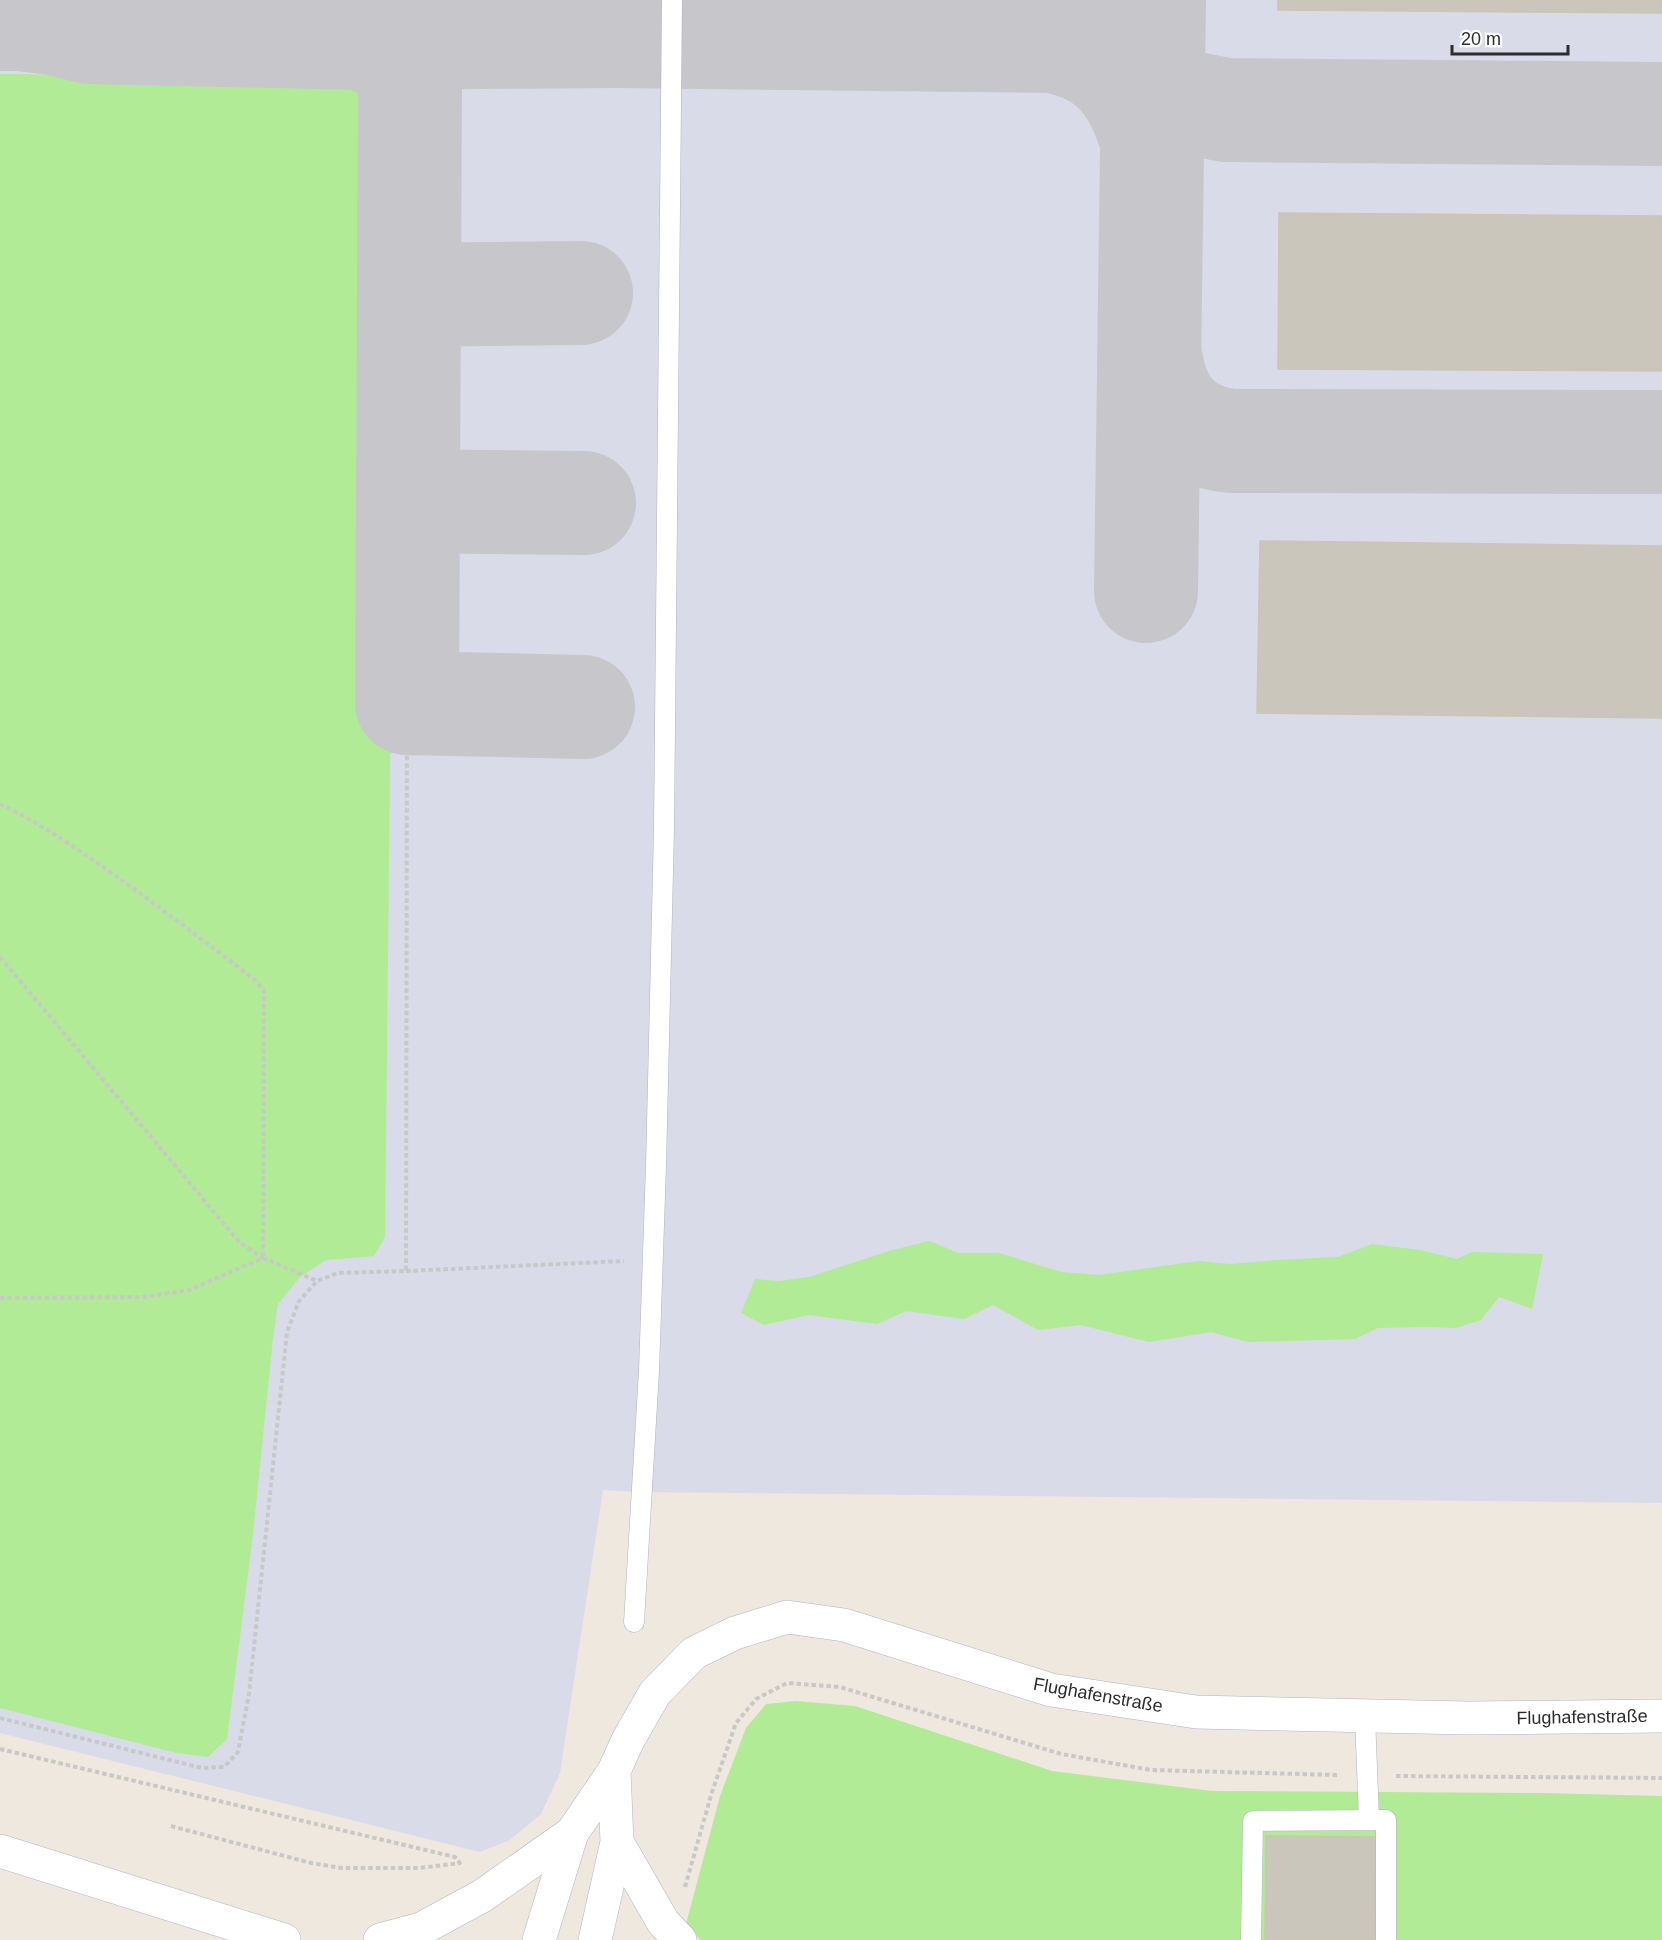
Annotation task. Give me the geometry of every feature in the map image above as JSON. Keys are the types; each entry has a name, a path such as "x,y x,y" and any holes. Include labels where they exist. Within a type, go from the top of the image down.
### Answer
{"street":[{"name":"Flughafenstraße","path":"539,1940 572,1833 614,1771 628,1740 655,1694 694,1653 735,1633 787,1617 844,1625 1051,1690 1196,1712 1467,1718 1662,1716"},
{"name":"Flughafenstraße","path":"594,1940 617,1842 614,1771"},
{"path":"380,1940 421,1929 482,1896 572,1833"},
{"name":"Flughafenstraße","path":"617,1842 671,1931"},
{"path":"0,1851 284,1940"},
{"path":"216,1918 243,1940"}],"lane":[{"path":"634,1622 654,1260 664,829 672,0"},
{"path":"1365,1716 1368,1820"},
{"path":"1251,1940 1252,1821 1368,1820 1386,1820 1386,1940"}],"path":[{"path":"406,1271 407,703"},
{"path":"0,804 33,821 138,892 255,980 264,991 263,1258"},
{"path":"0,957 240,1243 263,1258 317,1281"},
{"path":"0,1299 144,1297 189,1290 263,1258"},
{"path":"0,1718 202,1768 224,1767 238,1752 249,1694 287,1332 299,1301 317,1281 338,1273 654,1260"},
{"path":"671,1931 712,1792 736,1723 756,1699 788,1683 840,1687 1060,1754 1151,1770 1366,1776 1662,1778"},
{"path":"0,1749 455,1857 482,1896"},
{"path":"171,1826 310,1863 341,1868 419,1868 461,1863"}],"shaded area":[{"path":"0,0 1662,0 1662,1503 603,1490 560,1773 541,1814 510,1840 480,1852 0,1733"}],"green space":[{"path":"0,74 381,77 391,89 397,105 385,1237 374,1256 326,1260 300,1277 278,1304 253,1534 227,1739 208,1757 177,1753 0,1708"},
{"path":"929,1241 959,1253 999,1253 1061,1272 1099,1275 1198,1261 1230,1264 1338,1257 1372,1244 1420,1250 1457,1259 1472,1252 1543,1254 1532,1309 1499,1297 1481,1320 1456,1328 1378,1328 1355,1339 1248,1342 1211,1332 1149,1342 1081,1325 1038,1330 993,1305 964,1319 906,1311 877,1324 809,1315 764,1325 741,1313 755,1279 779,1281 809,1277 889,1251"},
{"path":"796,1701 855,1706 1052,1771 1212,1791 1662,1796 1662,1940 700,1940 686,1924 720,1796 746,1728 766,1704"}],"building":[{"path":"1278,0 1662,0 1662,13 1278,10"},
{"path":"1279,213 1662,216 1662,371 1278,369"},
{"path":"1260,541 1662,546 1662,718 1257,713"},
{"path":"1266,1836 1376,1837 1375,1940 1265,1940"}],"taxiway":[{"path":"1146,591 1154,0"},
{"path":"0,19 54,23 90,32 364,38 618,36 1051,41 1090,53 1105,62 1118,74 1138,104 1152,141"},
{"path":"364,38 398,60 410,85 407,703 583,707"},
{"path":"1091,50 1175,98 1226,110 1662,114"},
{"path":"410,295 581,293"},
{"path":"1151,361 1160,392 1176,416 1199,432 1231,441 1662,442"},
{"path":"408,501 584,503"}]}
